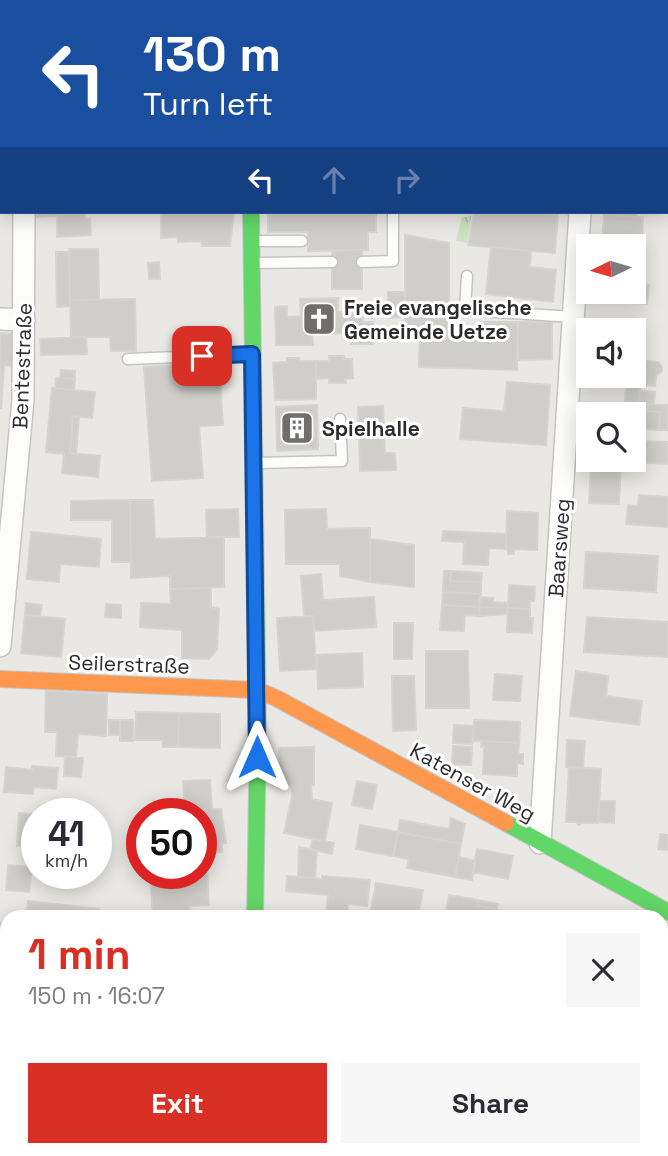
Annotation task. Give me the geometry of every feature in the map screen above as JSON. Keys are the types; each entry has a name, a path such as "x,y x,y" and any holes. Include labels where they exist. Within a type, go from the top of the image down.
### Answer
{"street":[{"name":"Bentestraße","path":"0,646 23,400 24,214"},
{"path":"251,214 257,690 255,910"},
{"name":"Baarsweg","path":"540,843 580,214"},
{"path":"0,319 24,320"},
{"name":"Seilerstraße","path":"0,679 257,690"},
{"name":"Katenser Weg","path":"257,690 664,910"}],"lane":[{"path":"362,262 393,261 393,214"},
{"path":"251,241 302,241"},
{"path":"252,263 332,262"},
{"path":"467,276 465,310 573,317"},
{"path":"128,359 252,354"},
{"path":"254,463 342,461 340,419"}],"green space":[{"path":"472,214 467,243 456,241 462,217"}],"building":[{"path":"36,214 85,214 85,219 90,219 91,235 57,237 57,216 36,217"},
{"path":"161,214 234,214 230,246 202,246 201,241 178,242 177,237 161,238"},
{"path":"268,214 376,214 376,232 368,232 368,250 308,251 308,232 268,232"},
{"path":"474,214 558,215 555,253 468,245"},
{"path":"609,214 637,214 636,217"},
{"path":"604,215 643,217 642,234 603,234"},
{"path":"405,235 449,243 449,330 405,328"},
{"path":"491,247 531,251 530,267 556,270 553,302 486,294"},
{"path":"69,249 98,249 99,300 70,300"},
{"path":"332,250 362,250 362,289 332,289"},
{"path":"56,252 69,252 70,306 57,307"},
{"path":"159,262 160,279 149,279 148,263"},
{"path":"646,285 649,285 646,304"},
{"path":"388,292 405,292 405,317 388,318"},
{"name":"Freie evangelische Gemeinde Uetze","path":"338,298 338,312 362,312 363,322 373,322 373,344 351,344 350,333 312,334 313,345 276,345 275,307 287,306 287,317 301,316 300,299"},
{"path":"135,299 136,351 111,351 110,337 71,337 70,300"},
{"path":"481,322 518,322 517,370 419,367 420,329 480,331"},
{"path":"518,322 552,322 552,359 518,360"},
{"path":"0,333 15,334 13,366 4,365 1,409"},
{"path":"86,337 87,354 41,355 40,339"},
{"path":"329,356 352,359 353,378 345,379 346,383 329,383 329,378 316,379 316,361 329,361"},
{"path":"287,358 316,361 316,399 275,400 273,363 287,362"},
{"path":"646,361 658,362 662,367 662,371 656,376 655,386 646,385"},
{"path":"219,362 223,425 199,426 203,478 152,481 144,367"},
{"path":"61,370 75,371 75,379 60,378"},
{"path":"56,378 75,379 74,390 55,388"},
{"path":"507,382 550,385 546,445 460,439 463,408 504,411"},
{"path":"52,388 95,392 92,418 73,416 70,453 100,456 98,477 62,473 64,454 46,452"},
{"path":"626,388 640,388 639,402 625,402"},
{"path":"640,391 655,392 654,404 639,402"},
{"path":"648,404 668,405 668,430 659,430 660,412 647,411"},
{"name":"Spielhalle","path":"317,405 318,449 277,451 276,407"},
{"path":"383,406 385,453 395,453 396,470 360,471 358,407"},
{"path":"646,411 660,412 659,430 646,429"},
{"path":"73,416 79,417 76,454 70,453"},
{"path":"646,441 668,442 668,464 646,463"},
{"path":"591,472 621,472 619,504 589,503"},
{"path":"639,495 668,497 668,527 626,524 628,505 638,506"},
{"path":"130,500 131,562 112,562 112,520 71,520 71,501"},
{"path":"130,500 153,500 155,539 224,537 224,587 170,589 170,576 131,578"},
{"path":"238,509 239,537 207,537 206,510"},
{"path":"326,509 327,529 370,528 370,582 340,576 340,564 286,564 285,510"},
{"path":"507,511 538,513 537,550 514,549 514,554 508,554"},
{"path":"443,531 506,534 506,549 489,548 488,565 463,564 464,542 442,541"},
{"path":"31,532 101,539 99,567 60,564 59,582 27,579"},
{"path":"370,539 414,545 414,587 370,582"},
{"path":"586,552 658,556 656,592 584,588"},
{"path":"444,571 451,571 450,581 481,582 481,594 443,592"},
{"path":"451,571 482,573 481,582 450,581"},
{"path":"321,574 323,600 374,597 376,627 314,631 313,616 304,616 301,576"},
{"path":"509,585 535,587 534,601 530,601 530,609 508,608"},
{"path":"211,588 211,607 219,609 217,649 209,659 182,658 182,630 140,627 141,603 171,604 170,589"},
{"path":"443,592 481,594 479,607 442,605"},
{"path":"480,597 493,598 493,602 508,603 508,608 479,607"},
{"path":"26,603 42,605 40,616 25,615"},
{"path":"106,604 121,605 121,618 105,617"},
{"path":"442,605 479,607 480,616 465,615 464,631 440,630"},
{"path":"479,607 508,608 507,614 479,616"},
{"path":"508,608 530,609 530,618 533,618 532,633 507,632"},
{"path":"25,615 65,619 61,657 21,653"},
{"path":"313,616 316,669 280,671 277,618"},
{"path":"587,617 668,622 668,657 584,652"},
{"path":"394,623 413,623 412,659 394,659"},
{"path":"426,651 468,651 469,708 426,708"},
{"path":"362,653 363,687 318,689 317,655"},
{"path":"576,671 608,676 606,696 642,701 639,725 570,716"},
{"path":"495,674 522,676 520,701 493,700"},
{"path":"392,676 414,676 416,730 393,731"},
{"path":"46,691 107,694 106,736 78,734 76,757 56,756 57,732 45,732"},
{"path":"136,712 179,713 178,747 163,747 163,740 135,740"},
{"path":"179,713 220,714 220,748 178,747"},
{"path":"109,720 120,720 120,735 109,735"},
{"path":"120,720 133,720 133,741 120,741"},
{"path":"474,720 520,722 519,743 473,741"},
{"path":"454,725 474,726 472,744 453,743"},
{"path":"567,740 585,741 583,768 566,767"},
{"path":"481,741 519,743 518,754 523,754 523,764 517,763 517,776 483,774 484,747 481,747"},
{"path":"453,746 472,747 471,765 452,764"},
{"path":"314,747 312,799 332,803 325,841 284,833 292,796 291,786 279,786 279,748"},
{"path":"65,756 83,758 81,777 64,776"},
{"path":"32,766 58,768 56,789 34,787 33,794 4,792 6,767 32,770"},
{"path":"569,767 601,769 598,823 579,825 576,822 566,822"},
{"path":"210,780 211,798 184,798 183,781"},
{"path":"357,781 377,785 372,809 352,805"},
{"path":"599,801 615,801 614,823 598,822"},
{"path":"217,809 221,809 226,843 222,843 222,852 217,852"},
{"path":"19,813 21,813 21,846 17,846"},
{"path":"451,818 465,824 461,844 398,832 400,820 449,829"},
{"path":"360,825 398,832 393,856 356,849"},
{"path":"398,832 461,844 455,877 407,868 409,859 393,856"},
{"path":"660,834 668,835 668,850 658,849"},
{"path":"313,839 334,843 332,854 310,849"},
{"path":"299,847 317,851 315,878 298,877"},
{"path":"477,849 513,856 508,879 473,872"},
{"path":"459,857 475,861 472,880 455,877"},
{"path":"8,865 21,866 21,889 29,889 29,892 6,890"},
{"path":"287,876 370,880 367,906 348,904 348,910 327,910 328,895 286,891"},
{"path":"376,883 423,890 419,910 371,910"},
{"path":"151,889 208,889 209,905 189,906 189,910 153,910"},
{"path":"449,895 478,900 477,906 498,910 446,910"},
{"path":"478,900 498,904 497,909 477,906"},
{"path":"28,901 99,909 99,910 27,910"}],"traffic: fast":[{"path":"251,214 258,730 255,910"},
{"path":"506,823 664,910"}],"traffic: slow":[{"path":"0,679 257,690 506,823"}],"place":[{"name":"Freie evangelische Gemeinde Uetze","path":"319,319"},
{"name":"Spielhalle","path":"297,428"}],"route":[{"path":"202,356 252,354 257,757"}]}
